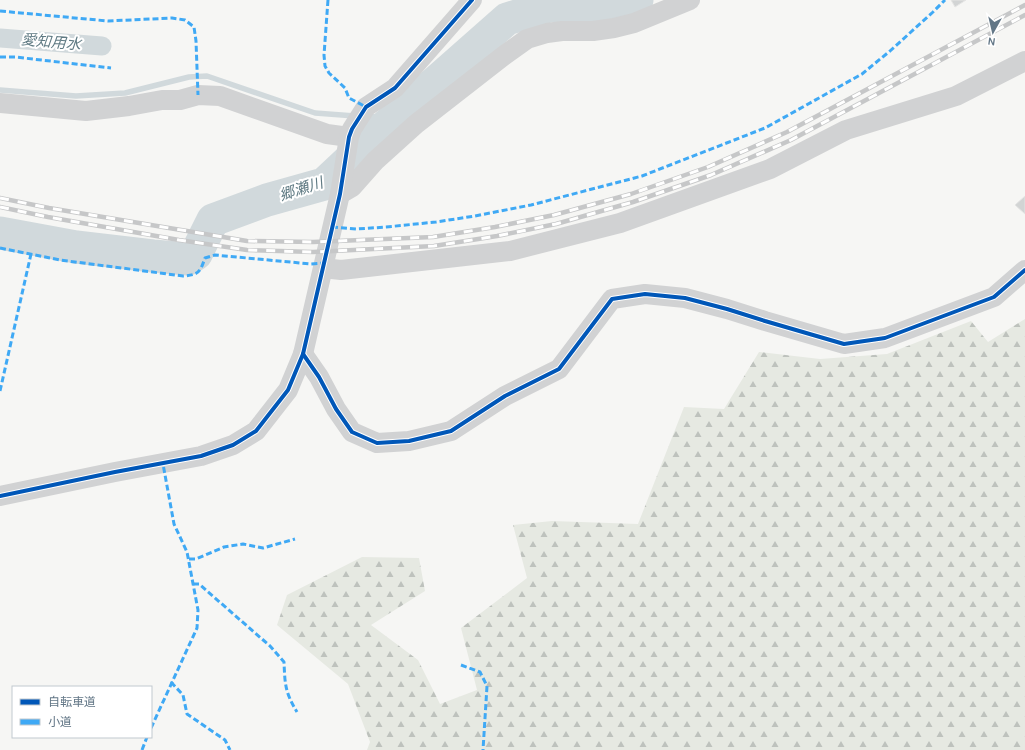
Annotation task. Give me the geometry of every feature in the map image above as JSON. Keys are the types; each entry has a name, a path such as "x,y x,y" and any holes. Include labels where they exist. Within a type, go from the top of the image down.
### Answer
{"street":[{"path":"0,496 201,456 233,445 256,431 288,390 303,354 340,190 350,133 366,107 395,88 472,0"},
{"path":"340,190 352,187 375,161 416,124 527,39 547,32 593,31 614,28 641,20 690,0"},
{"path":"323,268 341,270 510,251 620,223 770,170 846,130 956,96 1025,61"},
{"path":"0,103 86,111 129,106 162,100 180,100 198,94 220,96 327,134 350,133"},
{"path":"303,354 319,377 336,409 352,432 377,443 409,441 451,431 505,396 559,369 612,298 645,294 685,298 727,308 765,321 844,344 885,338 994,297 1025,270"}],"green space":[{"path":"1025,319 1025,750 367,750 370,742 348,684 277,625 287,595 362,557 419,558 425,591 371,625 418,660 440,704 477,690 461,628 527,578 513,525 552,521 638,524 684,407 724,409 759,352 820,359 887,354 971,321 988,342"}],"building":[{"path":"951,0 966,0 955,7"},
{"path":"1025,196 1025,214 1015,205"}],"waterway":[{"name":"郷瀬川","path":"0,233 76,247 188,259 196,254 213,220 267,200 324,184 388,124 507,19 549,6 630,4 637,0"},
{"name":"愛知用水","path":"0,38 102,46"},
{"path":"0,90 76,96 125,93 189,77 207,76 315,113 355,116"},
{"path":"366,116 379,117 388,124"}],"railway":[{"path":"0,198 49,208 247,241 313,242 433,237 495,227 554,215 631,194 708,167 787,132 1025,5"},
{"path":"0,207 179,240 247,250 313,252 434,246 497,236 556,224 633,202 711,175 791,140 1025,15"}],"marked path":[{"path":"328,0 324,55 325,66 329,73 345,88 349,98 366,107"},
{"path":"332,227 357,229 386,227 475,216 531,205 642,176 765,128 862,74 890,51 945,0"},
{"path":"0,11 108,21 172,18 185,20 194,27 198,95"},
{"path":"0,57 15,57 111,68"},
{"path":"0,248 60,260 183,276 196,274 202,267 205,258 215,255 311,264 324,263"},
{"path":"0,391 31,254"},
{"path":"152,726 197,628 198,610 187,552 174,524 163,464"},
{"path":"189,559 196,559 224,547 243,544 263,548 295,539"},
{"path":"193,584 199,584 270,646 284,662 286,688 297,712"},
{"path":"461,665 480,672 487,686 483,750"},
{"path":"171,682 183,695 187,714 225,740 230,750"},
{"path":"142,750 147,738"}],"cycle path":[{"path":"0,496 201,456 233,445 256,431 288,390 303,354 340,194 349,137 352,129 366,107 395,88 472,0"},
{"path":"303,354 319,377 336,409 352,432 377,443 409,441 451,431 505,396 559,369 612,299 645,294 685,298 844,344 885,338 994,297 1025,270"}]}
